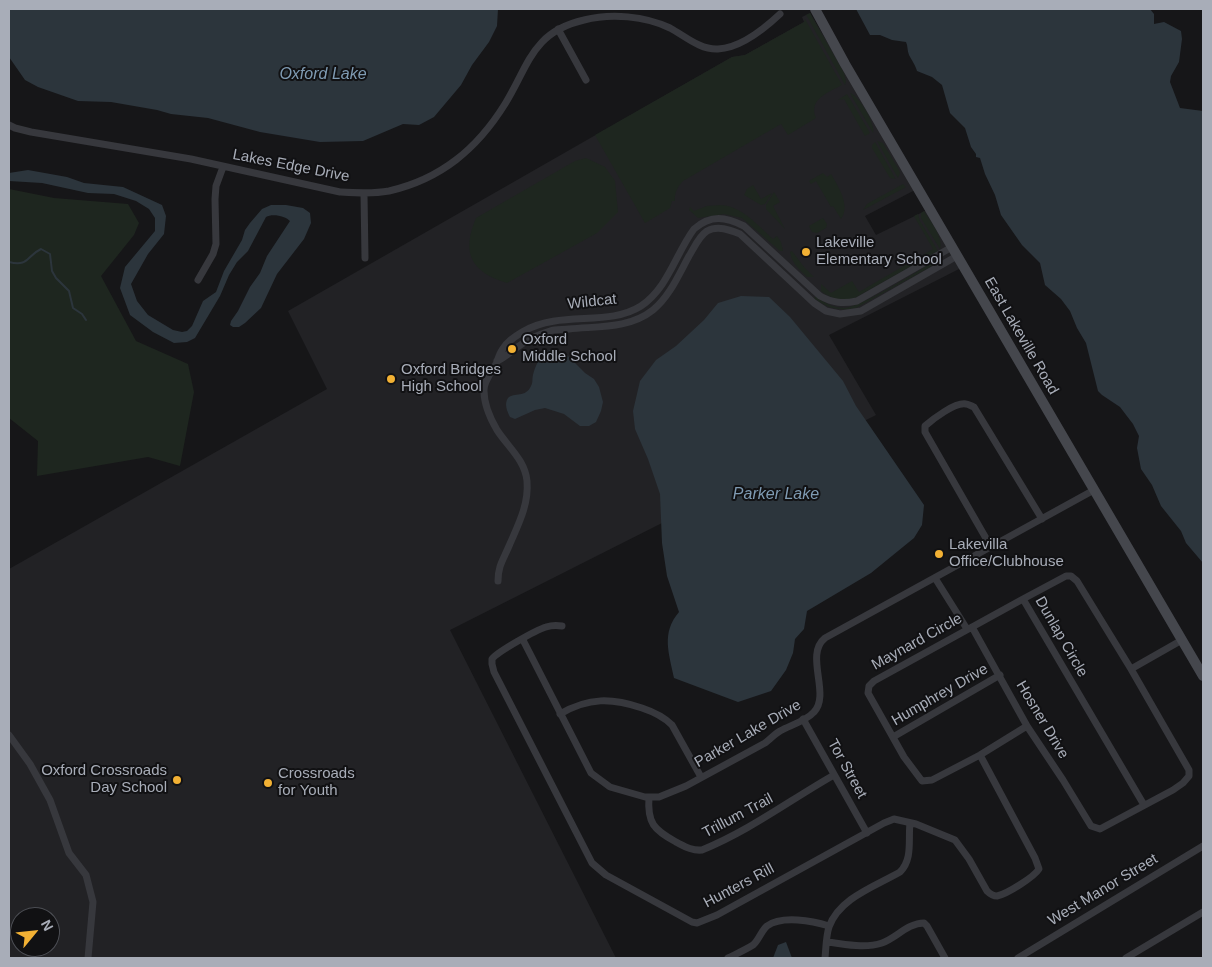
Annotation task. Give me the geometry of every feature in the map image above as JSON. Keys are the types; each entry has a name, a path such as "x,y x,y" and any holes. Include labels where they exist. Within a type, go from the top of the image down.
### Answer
{"main road":[{"name":"East Lakeville Road","path":"815,9 954,252 1203,676"}],"street":[{"name":"Lakes Edge Drive","path":"9,125 31,132 182,158 340,192 364,194 388,191 411,184 445,168 473,147 504,105 534,50 545,38 558,29 587,19 608,16 633,18 668,27 702,46 719,49 739,43 750,37 780,14"},
{"path":"558,29 586,80"},
{"path":"198,280 213,254 216,244 216,186 223,167"},
{"path":"364,194 365,258"},
{"path":"717,218 730,219 744,226 811,289 829,301 840,304 857,301 954,252 861,311 840,314 826,311 806,296 740,234 718,228 707,231 703,236 694,228 702,222 717,218"},
{"name":"Wildcat","path":"498,581 498,569 522,516 527,498 525,472 520,460 497,430 487,410 483,389 498,361 501,351 513,337 549,320 608,316 631,311 642,305 660,287 694,228"},
{"name":"Wildcat","path":"498,361 534,337 552,331 609,327 635,321 648,314 668,293 697,242 703,236"},
{"path":"806,296 811,289"},
{"path":"991,547 924,432 925,426 954,406 964,404 974,407 1042,519"},
{"name":"Parker Lake Drive","path":"523,640 591,773 610,787 645,798 670,793 765,743 776,734 814,712 819,703 817,659 818,648 821,642 1094,490"},
{"name":"Dunlap Circle","path":"1091,826 1100,829 1184,784 1189,776 1189,770 1085,592 1071,576 1066,576 1022,599 1144,805"},
{"name":"Hosner Drive","path":"935,578 1000,675 1027,726 1091,826"},
{"name":"Maynard Circle","path":"1022,599 896,668 869,686 868,693 904,757 922,781 932,780 980,755 1027,726"},
{"name":"Hunters Rill","path":"562,626 555,625 544,628 494,656 492,664 589,858 606,875 692,922 698,923 717,915 894,819 946,835 955,840 990,894 996,896 1002,894 1030,879 1039,869 1035,858 980,755"},
{"path":"1131,669 1182,640"},
{"name":"Humphrey Drive","path":"893,738 1000,675"},
{"path":"560,714 574,706 591,701 620,701 654,712 672,725 701,777"},
{"name":"Tor Street","path":"803,719 866,833"},
{"path":"9,735 30,764 50,800 69,852 86,875 93,902 88,958"},
{"name":"Trillum Trail","path":"649,797 648,810 657,830 685,847 696,851 702,850 790,803 834,775"},
{"path":"825,958 829,926 841,908 850,900 904,868 909,857 910,823"},
{"name":"West Manor Street","path":"1018,958 1203,846"},
{"path":"1126,958 1203,912"},
{"path":"728,958 752,945 765,929 774,923 805,920 829,926"},
{"path":"827,942 860,946 875,945 916,924 924,923 945,958"}],"shaded area":[{"path":"810,13 915,190 865,216 876,235 927,210 961,268 829,335 876,415 450,630 616,958 9,958 9,569 327,389 288,311 732,57 745,55 804,22 802,17"},
{"path":"810,13 844,73 845,85 806,15"},
{"path":"805,19 842,85 817,101 814,111 816,118 788,135 781,124 683,181 677,190 675,201 672,201 670,208 645,223 595,135 732,57 745,55 804,22"},
{"path":"850,93 858,99 866,111 872,124 873,133"},
{"path":"847,94 870,133 865,136 844,99 838,100"},
{"path":"877,141 883,143 899,170 898,178"},
{"path":"875,142 896,179 890,178 872,148"},
{"path":"586,158 605,167 615,181 618,212 597,233 507,283 485,273 477,267 472,260 469,241 476,218 575,161"},
{"path":"823,173 827,177 831,174 842,196 845,208 841,219 833,206 831,207 816,181 811,184 809,181"},
{"path":"903,184 906,187 863,210 867,204"},
{"path":"753,185 761,199 772,193 765,204 761,205 744,195 747,189"},
{"path":"9,189 54,198 128,204 139,223 134,235 101,276 136,341 188,364 194,392 180,466 148,457 37,476 38,441 9,418"},
{"path":"774,192 780,202 773,206 785,229 766,209 766,205"},
{"path":"707,206 729,206 743,213 773,239 777,236 783,251 780,251 742,218 724,214 698,218 689,210 690,207 694,211"},
{"path":"924,211 938,235 941,245 940,249 921,218 921,213"},
{"path":"918,214 920,221 938,251 853,299 836,299 821,291 821,284 831,293 852,281 859,292 933,249 914,216"},
{"path":"823,218 827,224 826,228 817,233 812,232 809,226"},
{"path":"792,251 814,277 807,277 796,266 792,260 790,252"},
{"path":"940,258 941,261 856,308 834,308 824,305 814,298 816,296 836,307 853,306 877,295"}],"water":[{"name":"Oxford Lake","path":"9,9 498,9 497,26 489,42 472,65 461,85 434,117 419,125 403,124 363,141 320,142 260,132 208,118 171,114 111,102 78,101 38,87 25,80 9,57"},
{"path":"856,9 1150,9 1154,14 1154,24 1164,22 1181,31 1182,39 1179,62 1171,76 1170,82 1180,108 1203,111 1203,563 1186,543 1181,531 1161,506 1152,485 1141,469 1137,448 1139,436 1133,424 1120,407 1098,391 1086,343 1070,311 1061,299 1045,285 1040,263 1022,245 1001,215 980,158 976,157 971,147 965,128 950,113 942,85 932,77 917,71 909,55 906,42 892,40 880,35 870,35"},
{"path":"28,170 67,177 84,183 123,187 162,205 166,216 164,234 148,254 131,284 137,301 148,315 173,330 182,332 187,331 192,326 203,301 216,292 224,271 242,240 245,230 262,209 271,205 303,208 310,213 311,223 304,239 277,274 261,308 245,323 239,327 233,327 230,325 231,321 260,273 267,256 290,221 279,216 272,215 266,217 248,251 237,262 229,275 220,296 195,338 187,342 174,343 153,332 130,315 120,288 125,267 155,231 155,218 149,209 136,201 114,194 88,193 42,183 9,181 9,173"},
{"name":"Parker Lake","path":"741,296 769,297 790,317 843,381 856,406 924,505 922,525 914,538 871,573 807,611 804,629 795,639 793,653 786,670 771,691 738,702 674,678 668,636 673,620 679,612 667,576 662,543 660,494 635,429 633,411 640,381 656,360 676,346 704,320 718,303"},
{"path":"550,350 555,353 565,353 585,373 594,379 599,387 603,402 596,422 589,426 580,426 564,414 545,408 535,410 515,419 510,417 506,405 508,398 529,390 537,364 541,357"},
{"path":"786,942 792,958 773,958 778,945"}],"waterway":[{"path":"9,262 24,262 41,249 50,254 52,271 69,291 73,308 82,314 86,320"}],"place":[{"name":"Lakeville Elementary School","path":"806,252"},
{"name":"Oxford Middle School","path":"512,349"},
{"name":"Oxford Bridges High School","path":"391,379"},
{"name":"Lakevilla Office/Clubhouse","path":"939,554"},
{"name":"Oxford Crossroads Day School","path":"177,780"},
{"name":"Crossroads for Youth","path":"268,783"}]}
